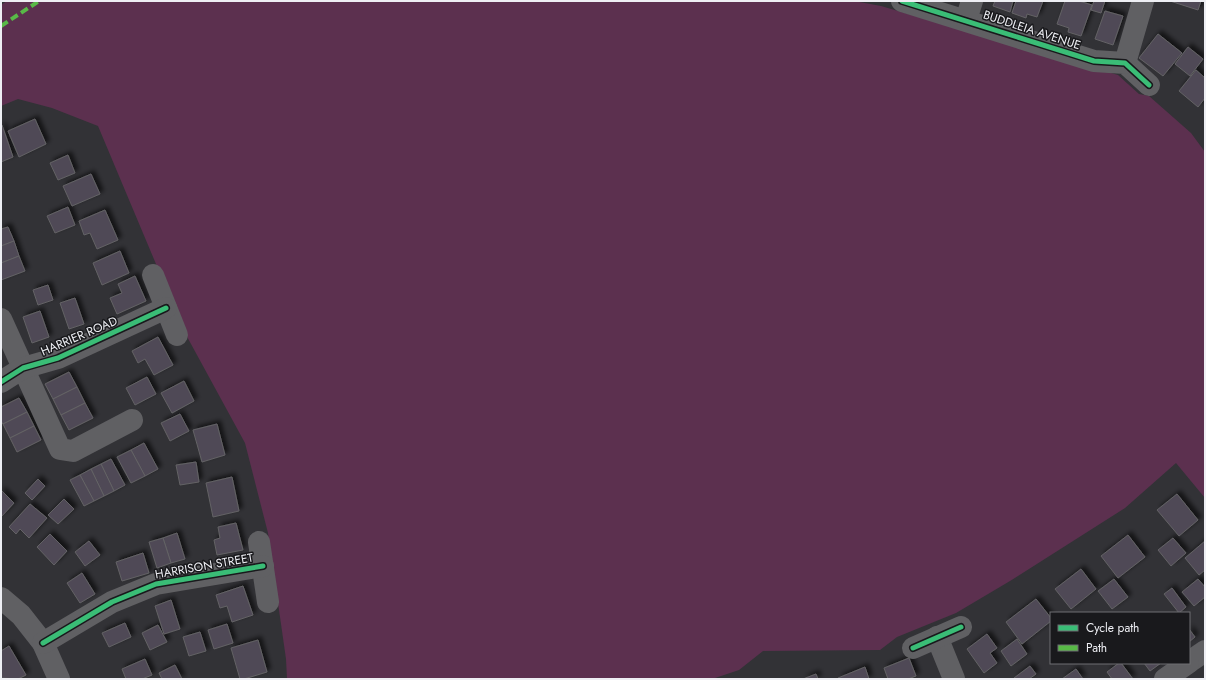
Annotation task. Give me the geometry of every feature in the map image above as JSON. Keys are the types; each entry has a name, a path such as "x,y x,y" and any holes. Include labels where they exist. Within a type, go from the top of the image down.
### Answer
{"street":[{"name":"BUDDLEIA AVENUE","path":"902,1 969,10 1094,60 1125,63"},
{"path":"1143,1 1125,63 1149,85"},
{"path":"153,275 177,335"},
{"name":"HARRIER ROAD","path":"1,382 24,368 58,358 166,308"},
{"path":"1,319 60,449 74,451 132,420"},
{"name":"HARRISON STREET","path":"259,542 268,602"},
{"name":"HARRISON STREET","path":"43,643 112,602 156,584 263,566"},
{"path":"1,598 21,615 43,643 59,679"},
{"path":"913,648 960,627"},
{"path":"937,637 954,679"},
{"path":"1190,662 1205,651"},
{"path":"1165,679 1188,664"}],"shaded area":[{"path":"7,1 854,1 881,6 1118,75 1139,94 1149,96 1191,133 1205,152 1205,498 1176,463 1125,508 1010,581 956,613 897,637 880,650 763,651 739,670 712,679 287,679 286,659 268,533 245,443 185,333 98,126 52,108 18,99 1,106 1,5"}],"building":[{"path":"995,1 1013,1 1010,12 993,6"},
{"path":"1016,1 1043,1 1037,17 1027,14 1026,18 1012,13"},
{"path":"1065,1 1079,1 1092,5 1081,36 1068,32 1069,28 1057,24"},
{"path":"1094,1 1105,1 1101,13 1091,10"},
{"path":"1170,1 1201,1 1198,10"},
{"path":"1105,11 1123,16 1113,45 1095,39"},
{"path":"1158,34 1182,53 1163,76 1139,58"},
{"path":"1188,47 1203,59 1190,76 1175,64"},
{"path":"1196,70 1205,78 1205,98 1198,107 1179,91"},
{"path":"35,119 46,144 19,157 8,131"},
{"path":"2,125 13,157 1,162 1,126"},
{"path":"68,155 75,173 58,180 50,163"},
{"path":"91,174 100,194 72,206 63,186"},
{"path":"68,207 75,225 55,233 47,216"},
{"path":"105,210 118,240 97,249 90,233 84,235 79,221"},
{"path":"8,227 14,241 1,246 1,229"},
{"path":"14,241 19,256 1,263 1,246"},
{"path":"120,251 129,273 102,285 93,263"},
{"path":"19,256 25,271 1,280 1,263"},
{"path":"135,276 146,301 117,314 110,298 122,293 118,284"},
{"path":"48,285 53,300 38,305 33,290"},
{"path":"75,298 84,324 69,329 60,303"},
{"path":"40,311 49,337 32,343 23,317"},
{"path":"158,337 173,365 154,375 145,359 138,363 132,351"},
{"path":"69,372 77,387 53,399 45,384"},
{"path":"147,377 156,394 135,405 126,388"},
{"path":"184,381 194,401 172,413 161,393"},
{"path":"77,387 85,403 61,415 53,399"},
{"path":"19,398 27,412 3,424 1,421 1,407"},
{"path":"85,403 93,418 69,430 61,415"},
{"path":"27,412 34,426 10,438 3,424"},
{"path":"180,414 189,431 170,441 161,423"},
{"path":"217,424 225,455 202,462 193,430"},
{"path":"34,426 41,440 17,452 10,438"},
{"path":"144,443 158,469 145,476 131,450"},
{"path":"131,450 145,476 131,483 117,457"},
{"path":"111,459 125,485 114,491 101,464"},
{"path":"196,462 199,482 180,485 176,465"},
{"path":"101,464 114,491 104,496 91,469"},
{"path":"91,469 104,496 94,501 80,475"},
{"path":"80,475 94,501 84,506 70,480"},
{"path":"232,477 239,511 213,517 206,483"},
{"path":"38,479 45,486 32,500 25,493"},
{"path":"1,490 14,503 1,517"},
{"path":"1177,494 1198,520 1179,536 1157,510"},
{"path":"64,499 74,509 58,524 48,515"},
{"path":"30,504 47,518 29,538 20,529 16,534 9,527"},
{"path":"236,523 243,550 217,555 214,540 220,538 218,527"},
{"path":"177,533 185,559 171,563 163,538"},
{"path":"50,534 67,551 54,565 37,547"},
{"path":"1128,535 1145,557 1118,578 1101,556"},
{"path":"163,538 171,563 157,568 149,542"},
{"path":"1173,538 1186,553 1171,566 1158,550"},
{"path":"89,541 100,555 85,566 75,552"},
{"path":"1205,541 1205,570 1199,575 1185,558"},
{"path":"143,553 149,573 122,581 116,562"},
{"path":"1081,569 1096,589 1071,609 1055,589"},
{"path":"82,573 95,594 80,603 67,583"},
{"path":"1114,579 1128,597 1112,609 1098,591"},
{"path":"1198,579 1205,587 1205,597 1194,606 1182,592"},
{"path":"243,586 253,615 232,622 227,606 220,608 216,595"},
{"path":"1172,588 1186,607 1178,612 1164,594"},
{"path":"1036,599 1050,617 1050,622 1022,644 1006,622"},
{"path":"171,600 180,629 164,634 155,606"},
{"path":"125,623 131,637 109,647 102,633"},
{"path":"227,624 233,643 214,649 208,630"},
{"path":"158,625 167,642 150,650 142,633"},
{"path":"1190,630 1195,637 1190,641"},
{"path":"200,632 206,651 189,656 183,637"},
{"path":"987,634 997,648 990,653 997,663 984,673 967,649"},
{"path":"1017,639 1027,654 1011,666 1001,651"},
{"path":"258,640 267,672 240,679 231,648"},
{"path":"9,646 26,675 18,679 1,678 1,651"},
{"path":"909,658 916,676 908,679 888,679 884,668"},
{"path":"145,659 152,675 142,679 126,679 122,669"},
{"path":"1118,664 1122,664 1133,679 1112,679 1107,672"},
{"path":"1145,664 1160,664 1150,671"},
{"path":"175,665 182,679 162,679 159,673"},
{"path":"1030,666 1036,674 1029,679 1014,678"},
{"path":"865,667 869,679 838,678"},
{"path":"1076,669 1083,679 1062,679"},
{"path":"816,674 818,679 803,679"}],"marked path":[{"path":"1,26 39,1"}],"cycle path":[{"path":"902,1 1094,61 1125,63 1149,85"},
{"path":"1,382 23,368 58,358 166,308"},
{"path":"43,643 112,602 156,584 263,566"},
{"path":"913,648 961,627"}]}
